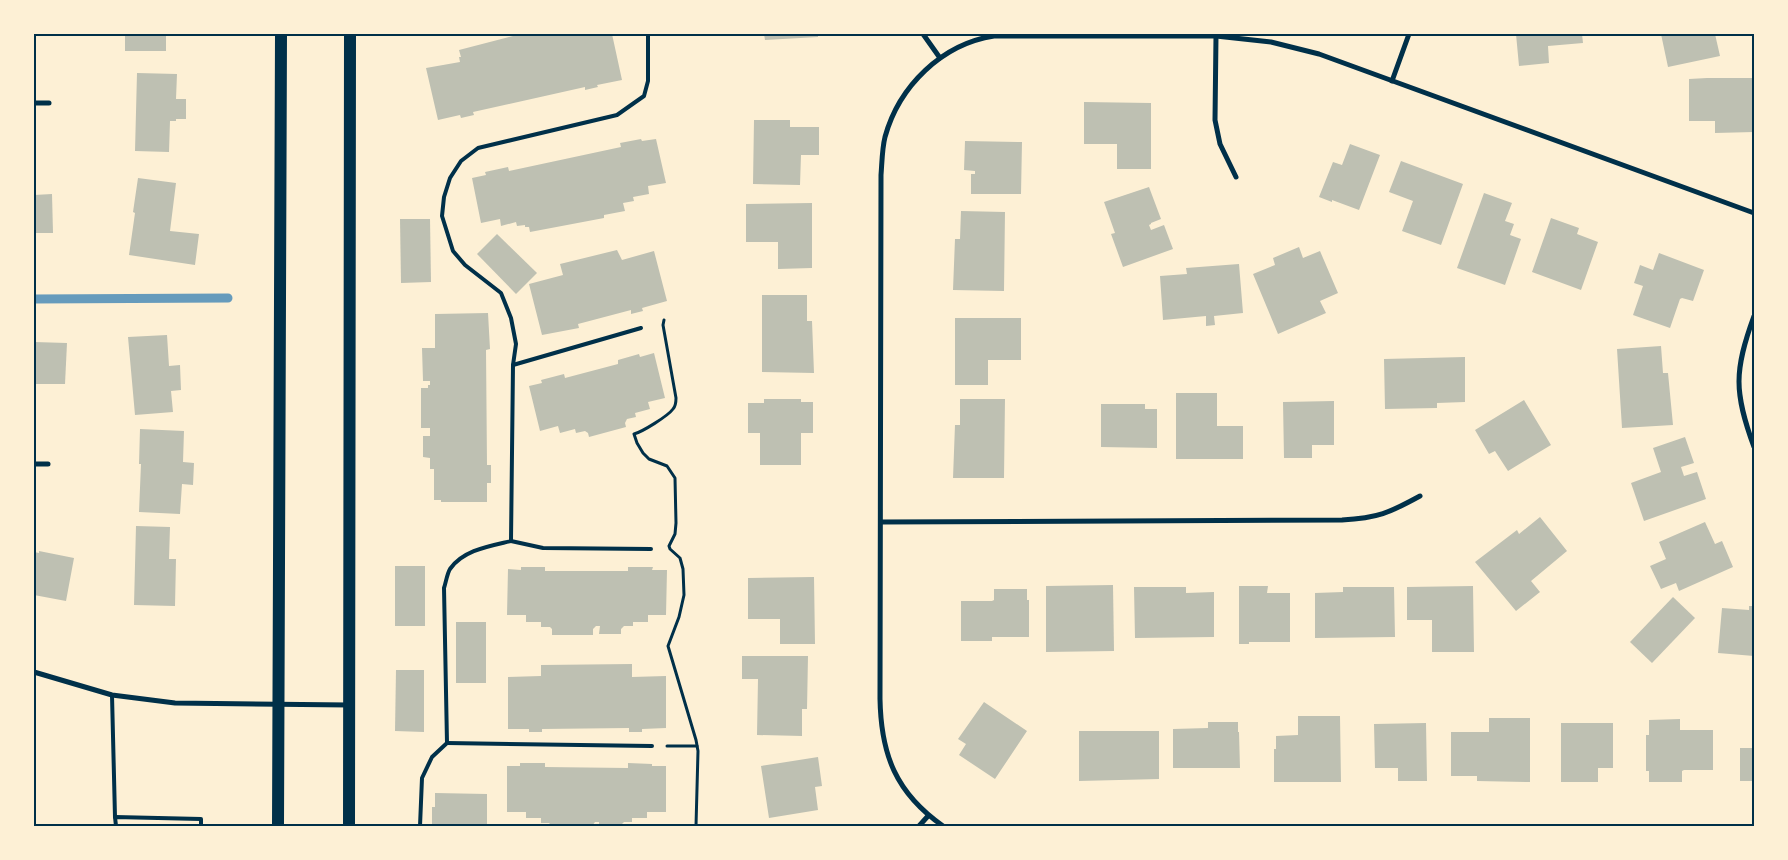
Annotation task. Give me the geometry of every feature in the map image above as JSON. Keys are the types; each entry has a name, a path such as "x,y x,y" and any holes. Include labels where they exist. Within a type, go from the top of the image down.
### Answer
{"main road":[{"path":"278,826 281,34"},
{"path":"348,826 350,34"}],"street":[{"path":"923,34 940,58"},
{"path":"1392,81 1409,34"},
{"path":"943,826 928,816 916,804 898,779 886,753 882,735 880,699 883,148 890,122 904,96 940,58 969,42 994,36 1216,36 1246,38 1294,47 1319,54 1754,213"},
{"path":"1216,36 1215,107 1217,133 1220,144 1236,177"},
{"path":"34,103 48,103"},
{"path":"1754,316 1743,352 1738,386 1744,417 1754,447"},
{"path":"34,464 48,464"},
{"path":"881,522 1342,520 1369,518 1390,512 1420,496"},
{"path":"34,672 112,695 175,704 349,705"},
{"path":"919,826 928,816"}],"lane":[{"path":"511,541 513,365 516,344 511,318 501,293 465,265 453,251 442,216 444,197 450,178 461,161 478,148 616,115 644,96 648,81 648,34"},
{"path":"513,365 641,328"},
{"path":"420,826 422,778 432,757 447,742 444,588 450,569 460,558 478,549 511,541 544,548 651,549"},
{"path":"112,695 116,826"},
{"path":"447,742 652,746"},
{"path":"115,817 201,819 201,826"}],"path":[{"path":"664,320 663,325 676,404 672,410 646,429 634,434 643,453 649,459 667,466 675,478 676,523 675,534 669,546 680,558 682,564 684,595 681,612 668,646 697,746 696,826"},
{"path":"652,746 697,746"}],"building":[{"path":"125,34 166,34 166,51 125,51"},
{"path":"521,34 612,34 622,80 597,85 598,87 585,90 585,87 473,112 474,115 461,118 460,115 438,120 426,68 460,62 459,50"},
{"path":"764,34 818,34 818,37 765,40"},
{"path":"1516,34 1582,34 1583,43 1548,46 1549,63 1519,66"},
{"path":"1661,34 1715,34 1720,56 1668,67"},
{"path":"137,73 177,74 176,99 186,99 186,119 170,121 169,152 135,151"},
{"path":"1754,78 1754,132 1715,133 1715,121 1689,121 1689,79"},
{"path":"1084,102 1151,103 1151,169 1117,169 1117,144 1084,144"},
{"path":"754,120 790,120 790,127 819,127 819,155 801,155 800,185 753,184"},
{"path":"641,139 642,141 656,139 666,183 648,186 649,194 633,197 634,201 623,203 625,211 604,215 604,218 530,232 529,227 525,227 525,225 517,226 516,222 501,226 500,219 481,223 472,178 486,175 485,172 508,167 509,171 621,147 620,143"},
{"path":"965,141 1022,142 1021,194 971,194 971,174 975,174 975,171 964,170"},
{"path":"1350,144 1380,155 1359,210 1319,197 1333,162 1342,165"},
{"path":"1401,161 1463,184 1441,245 1402,231 1413,201 1389,192"},
{"path":"138,178 176,183 170,231 199,234 195,265 129,255"},
{"path":"1149,187 1161,219 1149,225 1151,230 1164,225 1173,249 1123,267 1111,234 1115,233 1104,202"},
{"path":"1484,193 1512,203 1505,221 1514,224 1510,235 1521,239 1505,285 1457,268"},
{"path":"52,194 53,233 34,233 34,195"},
{"path":"812,203 812,268 778,269 778,242 746,242 746,204"},
{"path":"961,211 1005,212 1004,291 953,290 955,239 960,239"},
{"path":"1551,218 1579,228 1577,234 1598,242 1581,290 1532,272"},
{"path":"400,219 430,219 431,282 401,283"},
{"path":"497,234 537,273 516,294 477,254"},
{"path":"1299,247 1303,258 1320,251 1338,293 1320,301 1326,313 1278,334 1253,274 1275,265 1273,258"},
{"path":"617,250 622,260 654,251 667,301 642,308 643,311 631,314 631,310 578,324 579,328 542,335 529,284 563,275 560,264"},
{"path":"1659,253 1704,270 1693,301 1680,299 1670,328 1633,315 1643,286 1634,283 1640,265 1653,270"},
{"path":"1239,264 1243,313 1214,316 1215,325 1206,326 1206,316 1163,320 1160,276 1187,274 1186,268"},
{"path":"762,295 807,295 807,321 812,321 814,373 762,372"},
{"path":"488,313 490,349 486,350 487,465 491,465 491,483 487,483 487,502 441,502 441,500 434,500 434,469 430,469 430,458 423,457 423,436 430,436 430,428 421,428 421,388 428,388 430,381 423,381 422,348 435,348 435,314"},
{"path":"955,318 1021,318 1021,360 988,360 988,385 955,385"},
{"path":"167,335 169,366 180,365 181,390 171,391 173,412 135,415 128,337"},
{"path":"34,342 67,343 65,384 34,384"},
{"path":"1661,346 1663,373 1668,373 1673,425 1622,428 1617,349"},
{"path":"654,353 665,398 648,402 650,409 635,413 636,417 627,419 626,427 589,437 585,431 576,433 575,429 560,433 558,426 540,431 529,386 542,383 541,380 564,374 565,378 618,364 618,360 639,354 640,357"},
{"path":"1465,357 1465,402 1437,403 1437,408 1385,409 1384,359"},
{"path":"1176,393 1217,393 1217,426 1243,426 1243,459 1176,459"},
{"path":"764,399 801,399 801,402 813,402 813,433 801,433 801,465 760,465 760,433 748,433 748,403 764,403"},
{"path":"960,399 1005,399 1004,478 953,478 955,425 960,425"},
{"path":"1524,400 1551,445 1508,471 1495,451 1489,454 1475,430"},
{"path":"1334,401 1334,445 1312,445 1312,458 1284,458 1283,402"},
{"path":"1101,404 1145,404 1145,409 1157,409 1157,448 1101,447"},
{"path":"140,429 184,431 183,462 194,463 193,485 182,484 180,514 139,512"},
{"path":"1685,437 1694,463 1681,467 1684,476 1697,472 1706,499 1644,521 1631,483 1661,472 1653,448"},
{"path":"1540,517 1567,551 1531,581 1540,592 1516,611 1475,562 1517,530 1519,534"},
{"path":"1705,522 1715,544 1722,541 1733,567 1679,591 1676,583 1661,589 1650,566 1666,559 1659,542"},
{"path":"136,526 170,527 169,559 176,559 175,606 134,605"},
{"path":"39,551 74,558 66,601 34,595 34,552 39,553"},
{"path":"395,566 425,566 425,626 395,626"},
{"path":"521,567 545,567 545,571 628,571 628,567 653,567 652,570 667,570 666,615 648,615 648,622 633,622 633,626 624,626 621,629 621,634 599,634 600,626 596,626 593,629 593,635 552,635 552,629 550,627 541,627 541,622 526,622 526,615 507,615 508,569 521,570"},
{"path":"814,577 815,644 780,644 780,619 748,619 748,578"},
{"path":"1113,585 1114,651 1046,652 1046,586"},
{"path":"1239,586 1268,586 1267,593 1290,593 1290,642 1249,642 1249,644 1239,644"},
{"path":"1473,586 1474,652 1432,652 1432,620 1407,620 1407,587"},
{"path":"1134,587 1186,587 1186,593 1214,592 1214,637 1135,638"},
{"path":"1343,587 1394,587 1395,637 1315,638 1315,593 1343,592"},
{"path":"994,589 1027,589 1027,600 1029,600 1029,637 992,637 992,641 961,641 961,601 992,601 994,600"},
{"path":"1673,597 1695,618 1652,663 1630,642"},
{"path":"1749,606 1754,606 1754,656 1718,653 1722,608 1749,610"},
{"path":"456,622 486,622 486,683 456,683"},
{"path":"742,656 808,656 807,709 802,709 802,736 757,735 758,679 742,679"},
{"path":"632,664 632,677 666,676 666,728 642,729 642,732 629,732 629,728 542,729 542,732 529,732 529,729 508,729 508,677 541,676 541,665"},
{"path":"396,670 424,670 424,732 395,731"},
{"path":"984,702 1027,731 995,779 959,755 966,744 958,739"},
{"path":"1298,716 1340,716 1341,782 1274,782 1276,736 1298,735"},
{"path":"1489,718 1530,718 1530,782 1477,781 1477,776 1451,776 1451,732 1489,732"},
{"path":"1680,719 1680,730 1713,730 1713,770 1684,770 1682,771 1682,782 1649,782 1649,771 1646,771 1646,735 1649,735 1649,720"},
{"path":"1208,722 1238,722 1240,768 1173,768 1173,729 1208,728"},
{"path":"1426,723 1427,781 1398,781 1398,768 1375,768 1374,724"},
{"path":"1561,723 1613,723 1613,768 1598,768 1598,782 1561,782"},
{"path":"1079,731 1159,731 1159,779 1079,781"},
{"path":"1740,748 1754,748 1754,781 1740,781"},
{"path":"818,757 822,786 815,787 818,810 769,818 761,766"},
{"path":"520,763 545,763 545,767 628,768 628,763 666,766 666,812 647,812 647,818 632,818 632,822 624,822 620,826 599,826 599,822 595,822 592,826 552,826 549,823 541,823 541,818 526,818 526,812 507,812 507,766 520,766"},
{"path":"435,793 487,794 487,826 432,826 432,807 435,807"}],"waterway":[{"path":"34,299 228,298"}]}
